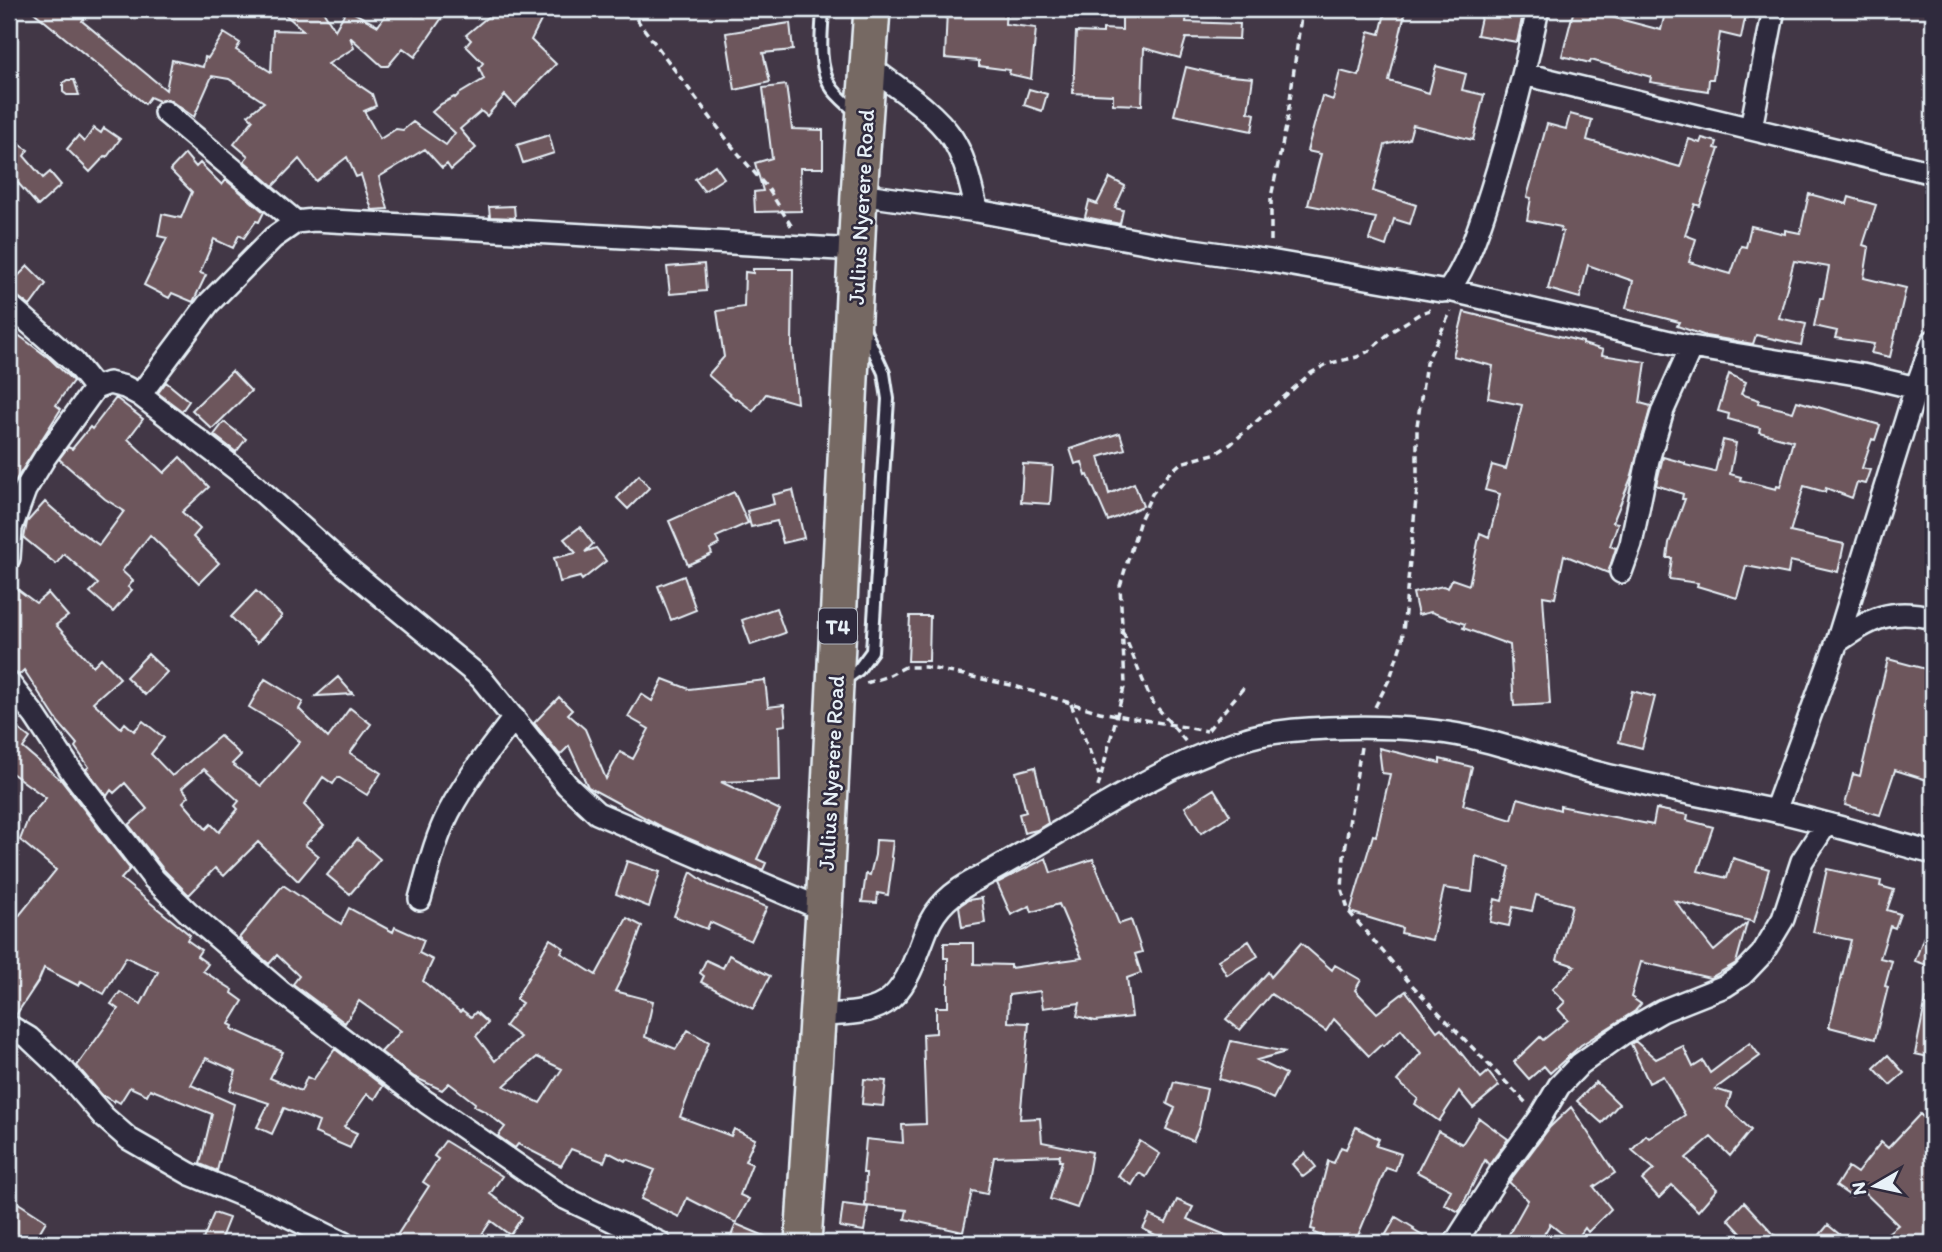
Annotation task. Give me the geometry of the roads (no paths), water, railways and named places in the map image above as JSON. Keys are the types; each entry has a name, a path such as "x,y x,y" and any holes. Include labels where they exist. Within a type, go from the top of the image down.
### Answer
{"highway":[{"name":"Julius Nyerere Road","path":"803,1243 839,684 856,250 872,9"}],"street":[{"path":"1446,299 1482,220 1507,141 1538,9"},
{"path":"1751,128 1774,9"},
{"path":"869,66 927,111 953,139 977,211"},
{"path":"1524,74 1933,173"},
{"path":"165,112 296,222"},
{"path":"859,194 977,211 1172,247 1441,291 1446,299 1691,347 1862,375 1925,390"},
{"path":"141,396 208,304 273,238 296,222 314,220 856,250"},
{"path":"9,305 74,362 95,388"},
{"path":"1775,811 1925,390 1933,341"},
{"path":"1620,572 1631,544 1648,460 1663,410 1691,347"},
{"path":"9,558 11,528 26,490 45,457 95,388 109,383 125,387 141,396 241,473 346,567 481,678 567,785 597,813 824,910"},
{"path":"1837,642 1886,614 1933,618"},
{"path":"9,683 35,716 72,772 154,879 188,912 280,991 426,1102 563,1197 660,1243"},
{"path":"420,899 433,852 449,813 476,767 514,718"},
{"path":"818,1015 864,1012 886,1003 905,979 928,926 947,899 962,886 1200,751 1244,739 1310,728 1364,726 1423,730 1467,737 1619,778 1775,811 1933,853"},
{"path":"1455,1243 1559,1086 1580,1064 1622,1034 1662,1011 1725,986 1762,954 1783,919 1802,861 1826,824"},
{"path":"9,1026 29,1038 65,1072 104,1117 129,1139 190,1174 266,1205 343,1243"}],"lane":[{"path":"823,9 824,71 830,87 864,120"}]}
